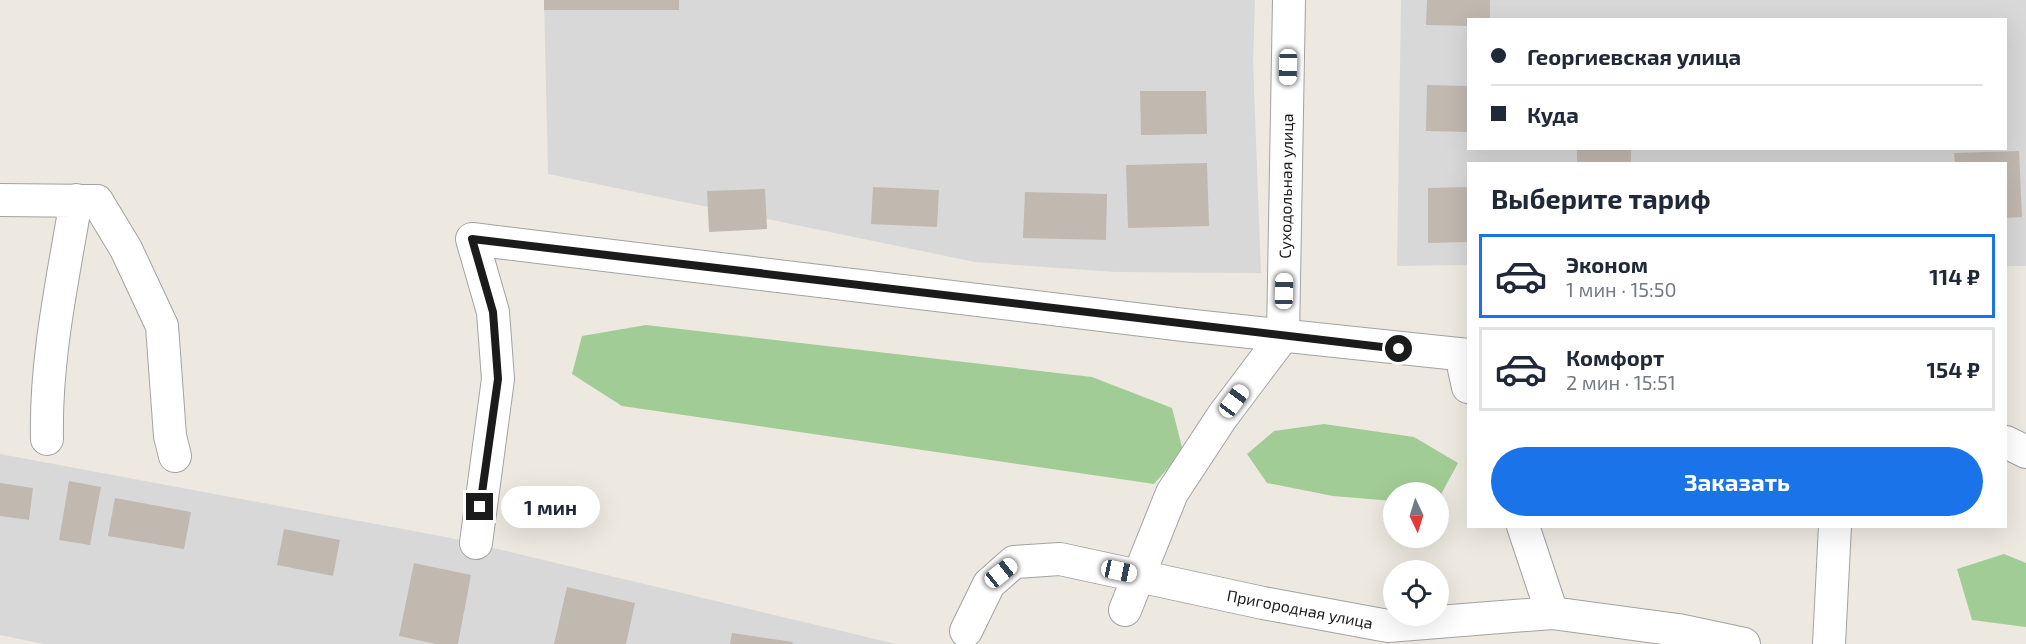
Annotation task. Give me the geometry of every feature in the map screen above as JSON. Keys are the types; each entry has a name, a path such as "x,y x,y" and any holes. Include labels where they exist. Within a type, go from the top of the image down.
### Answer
{"street":[{"name":"Суходольная улица","path":"1283,336 1289,0"},
{"path":"0,200 93,201"},
{"path":"46,439 46,409 53,344 93,201"},
{"path":"93,201 126,249 162,326 170,436 175,456"},
{"path":"476,543 498,379 493,312 472,239 1283,336 1465,355 1467,376"},
{"path":"1125,610 1172,493 1222,417 1283,336"},
{"path":"2007,442 2026,452"},
{"path":"1524,528 1552,613"},
{"path":"1829,644 1836,528"},
{"name":"Пригородная улица","path":"966,631 988,584 1014,562 1060,559 1263,603 1388,626 1552,613 1678,630 1744,644"}],"shaded area":[{"path":"544,0 1255,0 1253,62 1261,273 1115,272 975,262 548,174"},
{"path":"1401,0 2026,0 2026,266 2007,266 2007,162 1467,162 1467,265 1397,266"},
{"path":"0,454 451,538 896,644 44,644 0,635"}],"green space":[{"path":"646,325 1092,377 1172,408 1183,451 1154,484 622,406 572,374 582,336"},
{"path":"1324,424 1414,437 1458,463 1448,482 1383,482 1383,500 1333,496 1267,483 1247,454 1274,431"},
{"path":"2004,554 2026,563 2026,627 1972,620 1957,569"}],"building":[{"path":"544,0 679,0 679,10 544,10"},
{"path":"1427,0 1490,0 1490,18 1467,18 1467,26 1426,25"},
{"path":"1427,85 1467,86 1467,132 1426,131"},
{"path":"1140,91 1206,91 1207,134 1141,135"},
{"path":"1577,150 1631,150 1631,162 1577,162"},
{"path":"2019,151 2022,217 2007,218 2007,162 1955,162 1954,153"},
{"path":"1207,163 1209,226 1128,228 1126,165"},
{"path":"873,187 939,190 937,227 871,224"},
{"path":"1467,187 1467,242 1428,243 1428,188"},
{"path":"765,189 767,229 709,232 707,191"},
{"path":"1025,192 1107,194 1106,240 1023,238"},
{"path":"69,481 101,487 90,545 59,540"},
{"path":"0,483 33,488 29,520 0,516"},
{"path":"115,498 191,512 184,549 108,536"},
{"path":"284,529 340,540 333,576 277,565"},
{"path":"414,563 471,575 458,644 436,644 399,636"},
{"path":"567,587 635,603 626,644 554,644"},
{"path":"732,633 793,642 792,644 730,644"}],"route":[{"path":"480,507 498,379 493,312 472,239 1399,349"}]}
